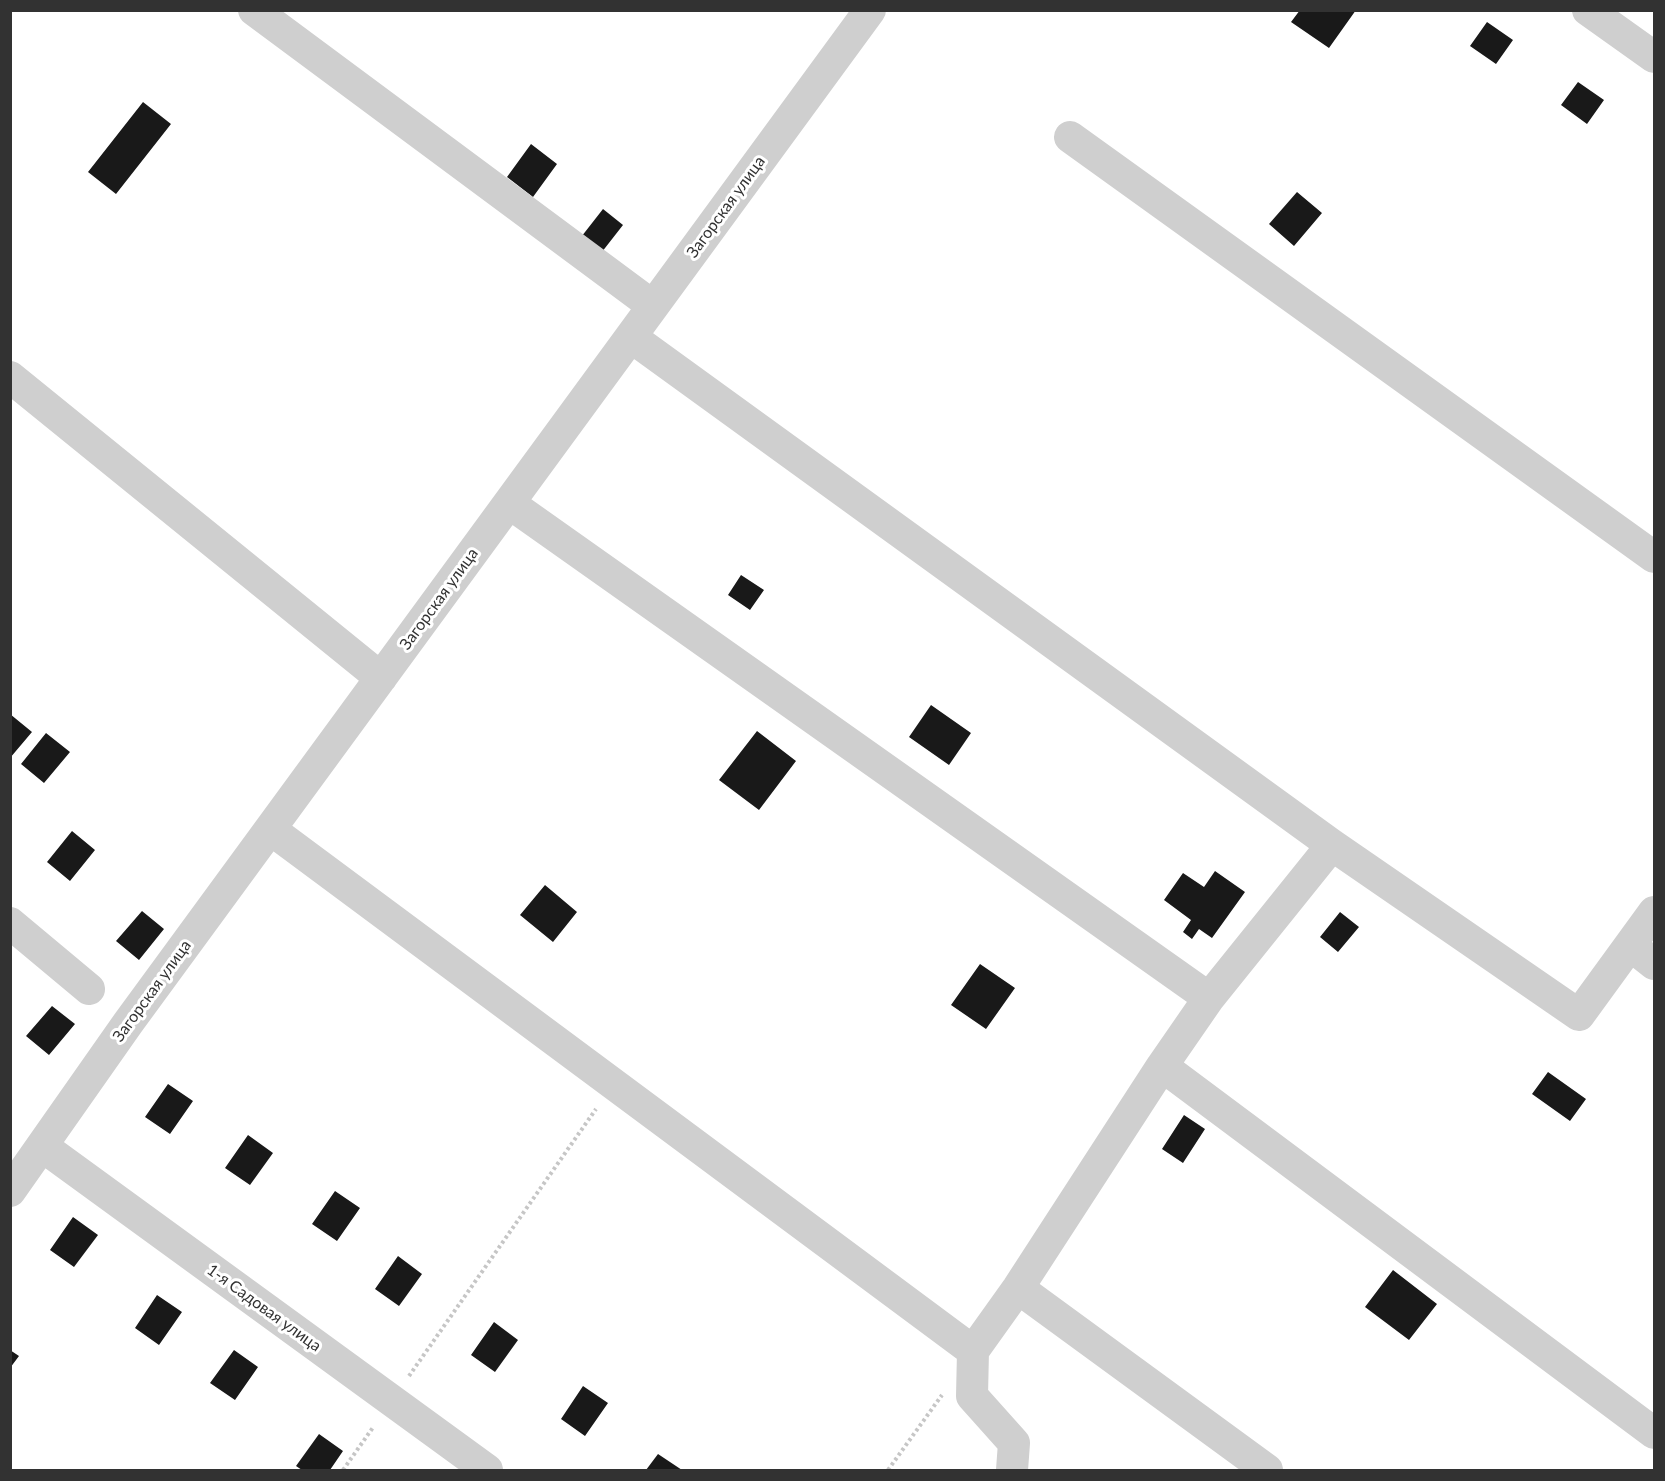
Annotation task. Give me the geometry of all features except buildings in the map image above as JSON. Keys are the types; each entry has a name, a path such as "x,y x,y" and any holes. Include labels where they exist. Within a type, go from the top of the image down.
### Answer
{"street":[{"path":"254,10 653,306"},
{"name":"Загорская улица","path":"10,1191 128,1023 870,10"},
{"path":"1588,10 1654,57"},
{"path":"1070,137 1654,556"},
{"path":"631,337 1332,845 1579,1015 1654,912"},
{"path":"10,377 381,678"},
{"path":"509,503 1209,998"},
{"path":"270,829 974,1351"},
{"path":"1012,1470 1014,1443 972,1396 974,1351 1209,998 1332,845"},
{"path":"10,923 88,989"},
{"path":"1630,945 1654,964"},
{"path":"1162,1066 1654,1433"},
{"name":"1-я Садовая улица","path":"42,1146 487,1470"},
{"path":"1018,1288 1267,1470"}],"path":[{"path":"343,1470 614,1084"},
{"path":"888,1470 974,1351"}]}
